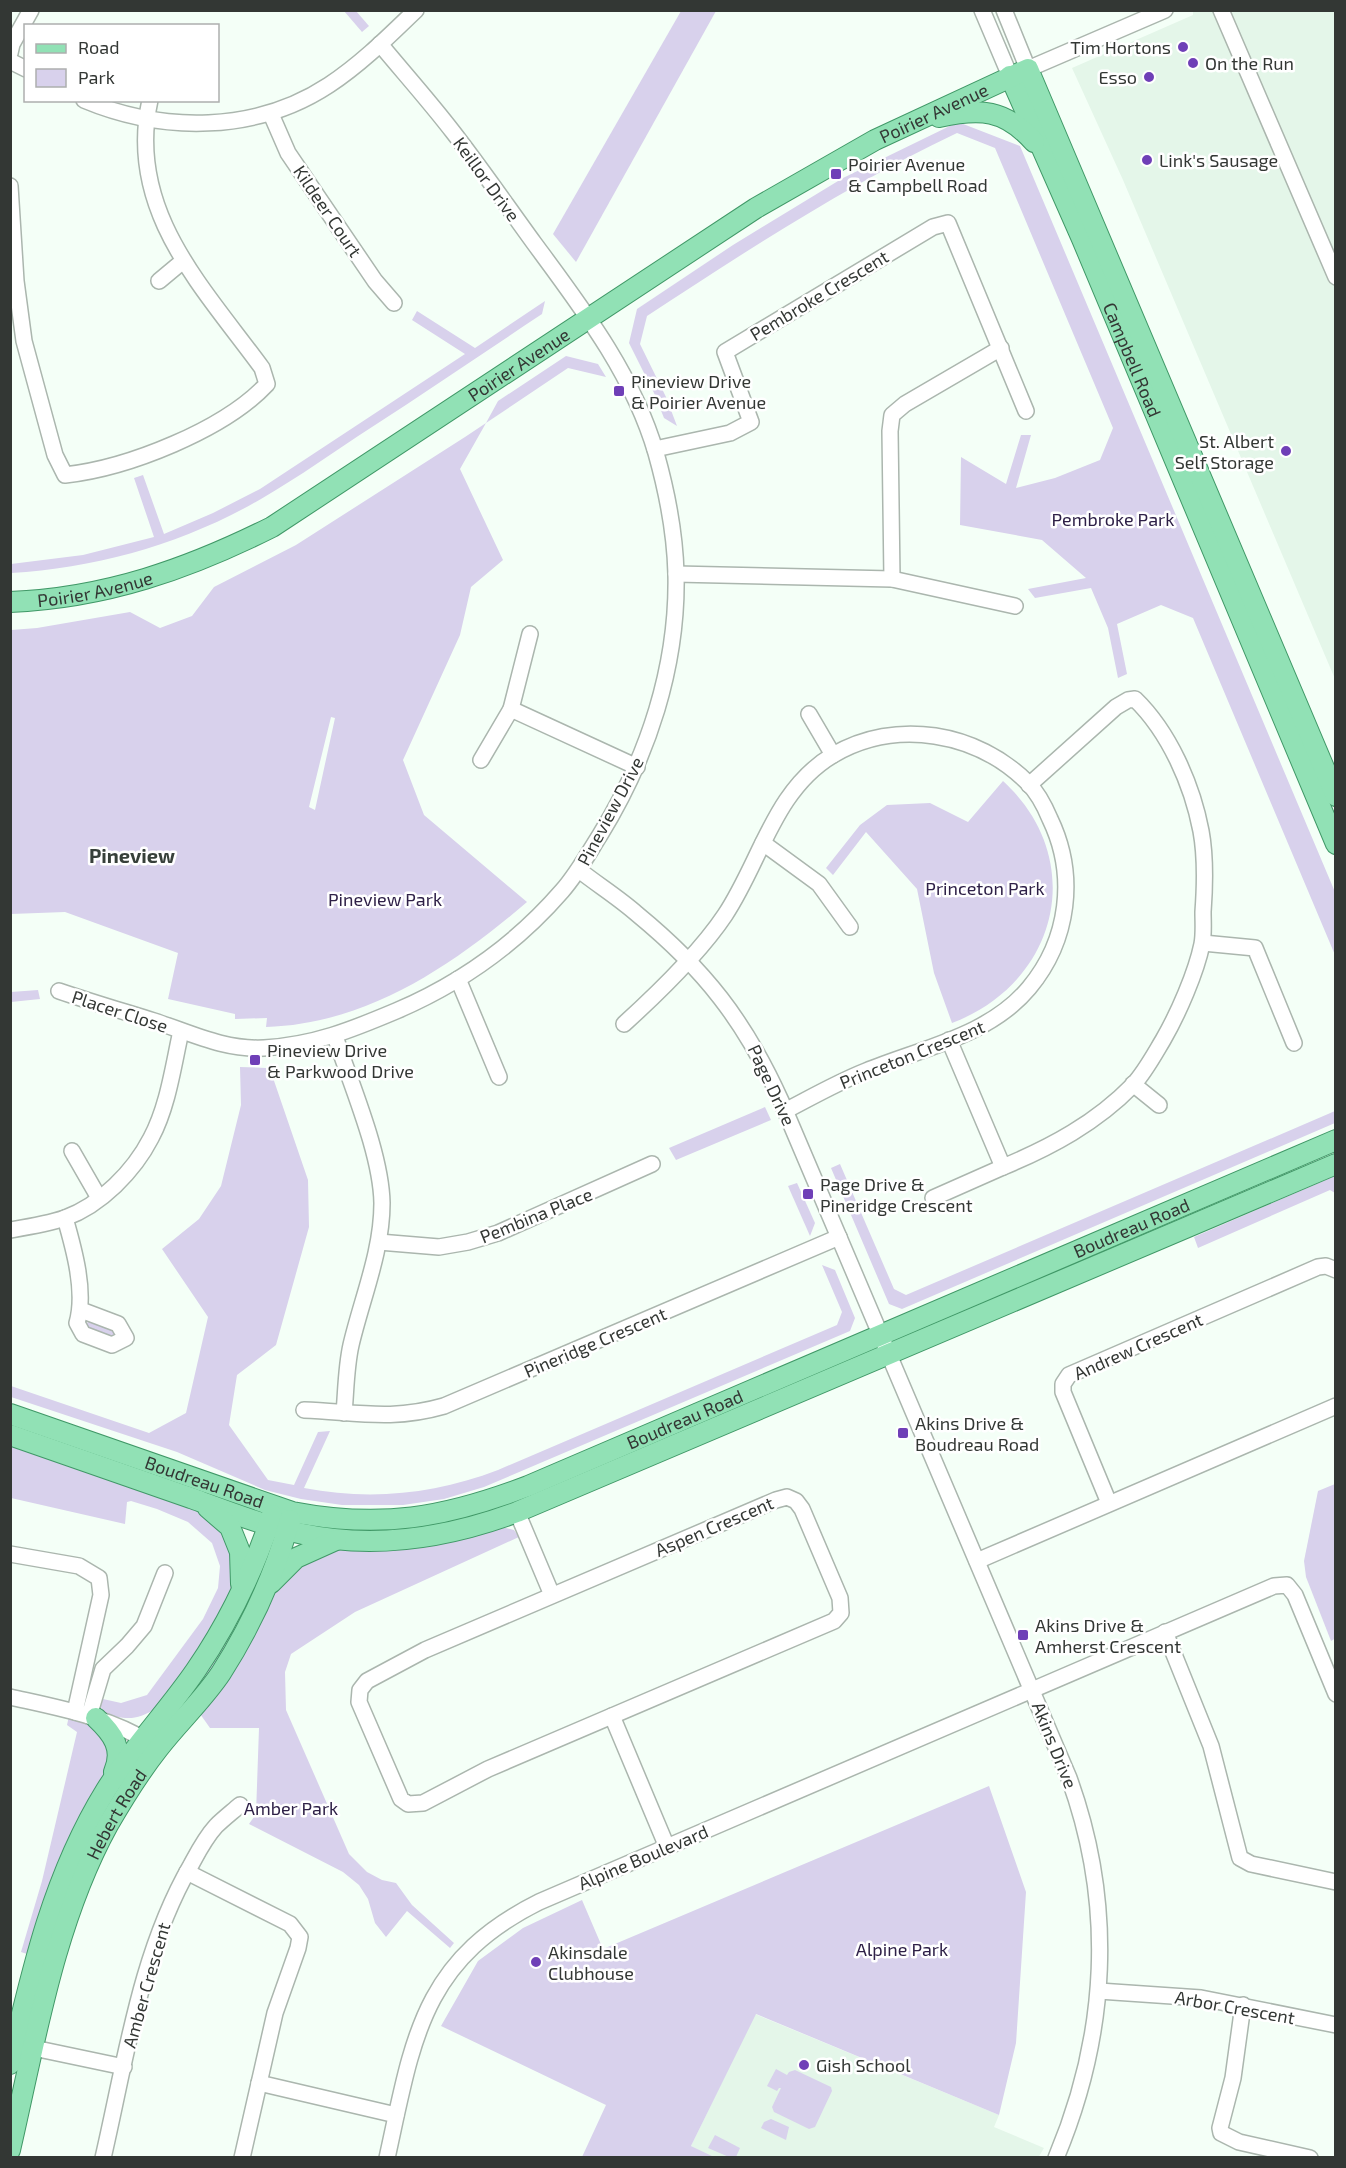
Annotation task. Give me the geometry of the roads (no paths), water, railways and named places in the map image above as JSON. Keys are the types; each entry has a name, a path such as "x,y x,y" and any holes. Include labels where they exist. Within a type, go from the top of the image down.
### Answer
{"main road":[{"name":"Poirier Avenue","path":"10,602 79,595 137,582 194,563 272,527 756,208 855,150 907,123 1019,73"},
{"name":"Campbell Road","path":"1019,73 1047,163 1082,238 1335,844"},
{"name":"Campbell Road","path":"1019,73 1335,796"},
{"path":"907,123 963,112 981,111 997,114 1007,118 1026,132 1037,145 1047,163"},
{"name":"Boudreau Road","path":"10,1435 202,1502 280,1518 373,1521 418,1518 471,1507 528,1486 1335,1140"},
{"name":"Boudreau Road","path":"10,1414 183,1472 280,1518 336,1539 374,1541 421,1538 465,1529 517,1512 1335,1164"},
{"path":"202,1502 230,1527 240,1552 241,1592"},
{"name":"Hebert Road","path":"10,2150 24,2046 47,1919 60,1882 82,1833 106,1791 150,1743 220,1674 266,1589 280,1518"},
{"name":"Hebert Road","path":"10,2064 24,2046 51,1976 76,1895 107,1827 127,1794 150,1743 196,1670 280,1518"},
{"path":"266,1589 296,1558 336,1539"},
{"path":"87,1715 114,1738 119,1749 117,1766 106,1791"}],"street":[{"path":"10,53 12,44 31,10"},
{"path":"89,102 114,111 146,118 206,123 271,114 302,101 331,84 380,44 416,10"},
{"name":"Campbell Road","path":"982,10 1019,73"},
{"name":"Campbell Road","path":"1004,10 1019,73"},
{"path":"1019,73 1165,10"},
{"path":"1221,10 1335,277"},
{"name":"Keillor Drive","path":"380,44 453,132 589,318"},
{"path":"10,61 24,68"},
{"path":"10,186 16,281 24,341 55,455 65,475 109,467 179,441 237,409 267,384 262,368 183,261 166,230 151,189 145,153 146,118 150,102"},
{"name":"Kildeer Court","path":"271,114 288,153 375,280 394,303"},
{"name":"Pembroke Crescent","path":"655,449 730,433 751,422 725,352 933,227 948,223 1026,411"},
{"path":"159,281 183,261"},
{"name":"Pineview Drive","path":"181,1031 202,1040 224,1045 261,1048 334,1036 414,1004 458,979 527,928 579,870 610,819 637,767 653,722 665,675 675,609 676,574 674,540 655,449 635,398 615,358 589,318"},
{"path":"892,579 890,431 892,416 905,404 1001,348"},
{"path":"676,574 892,579 1015,606"},
{"path":"481,760 511,710 530,634"},
{"path":"933,1198 1056,1144 1088,1123 1133,1084 1149,1063 1176,1017 1203,943 1205,878 1201,832 1195,806 1170,748 1146,709 1135,699 1116,707 1029,785"},
{"path":"511,710 637,767"},
{"path":"809,714 833,755"},
{"name":"Princeton Crescent","path":"624,1023 645,1005 725,916 777,813 795,788 813,769 833,755 862,741 887,735 913,734 950,738 988,754 1029,785 1046,810 1063,854 1067,884 1064,915 1060,931 1043,968 1018,1000 992,1021 949,1040 862,1072 785,1111"},
{"path":"763,843 819,884 850,927"},
{"name":"Page Drive","path":"579,870 635,912 688,959 737,1019 762,1060 889,1353"},
{"path":"1203,943 1255,948 1294,1043"},
{"path":"458,979 499,1077"},
{"name":"Placer Close","path":"59,991 181,1031"},
{"path":"10,1230 65,1218 82,1210 124,1177 152,1138 168,1089 181,1031"},
{"path":"334,1036 372,1147 380,1177 382,1203 379,1242 351,1347 344,1413"},
{"path":"949,1040 1003,1167"},
{"path":"1133,1084 1159,1105"},
{"path":"72,1151 99,1198"},
{"name":"Pembina Place","path":"379,1242 439,1247 468,1242 498,1233 652,1164"},
{"path":"65,1218 81,1291 81,1310"},
{"name":"Pineridge Crescent","path":"304,1410 362,1415 398,1415 444,1407 839,1237"},
{"name":"Andrew Crescent","path":"1109,1503 1063,1392 1063,1384 1069,1375 1318,1267 1326,1266 1335,1270"},
{"name":"Akins Drive","path":"889,1353 1033,1689 1076,1797 1090,1852 1100,1916 1099,1991 1094,2031 1084,2078 1056,2157"},
{"path":"977,1561 1335,1406"},
{"name":"Aspen Crescent","path":"783,1497 792,1497 802,1509 840,1598 842,1609 838,1617 834,1621 612,1716 479,1773 423,1803 408,1804 399,1795 359,1702 359,1693 363,1685 372,1678 406,1659 783,1497"},
{"path":"517,1512 552,1595"},
{"path":"10,1554 79,1566 99,1578 101,1595 87,1715"},
{"path":"87,1715 103,1669 144,1626 165,1573"},
{"name":"Alpine Boulevard","path":"387,2157 414,2040 429,2004 443,1981 472,1947 496,1927 524,1910 1274,1586 1287,1585 1295,1595 1335,1694"},
{"path":"1165,1632 1211,1746 1240,1858 1251,1864 1335,1882"},
{"path":"10,1697 87,1715 150,1743"},
{"path":"612,1716 667,1847"},
{"name":"Amber Crescent","path":"103,2157 156,1937 187,1872 216,1826 240,1805"},
{"path":"187,1872 285,1921 298,1933 298,1948 278,2001 242,2157"},
{"name":"Arbor Crescent","path":"1099,1991 1190,1996 1335,2025"},
{"path":"1243,2005 1233,2078 1220,2127 1221,2133 1239,2142 1310,2157"},
{"name":"Amber Crescent","path":"24,2046 124,2067"},
{"path":"259,2083 396,2115"}],"place":[{"name":"Tim Hortons","path":"1183,47"},
{"name":"On the Run","path":"1193,63"},
{"name":"Esso","path":"1149,77"},
{"name":"Link's Sausage","path":"1147,160"},
{"name":"Poirier Avenue & Campbell Road","path":"836,174"},
{"name":"Pineview Drive & Poirier Avenue","path":"619,391"},
{"name":"St. Albert Self Storage","path":"1286,451"},
{"name":"Pineview Drive & Parkwood Drive","path":"255,1060"},
{"name":"Page Drive & Pineridge Crescent","path":"808,1194"},
{"name":"Akins Drive & Boudreau Road","path":"903,1433"},
{"name":"Akins Drive & Amherst Crescent","path":"1023,1635"},
{"name":"Akinsdale Clubhouse","path":"536,1962"},
{"name":"Gish School","path":"804,2065"}],"district":[{"name":"Pineview","path":"132,855"}],"park label":[{"name":"Pembroke Park","path":"1113,519"},
{"name":"Princeton Park","path":"985,888"},
{"name":"Pineview Park","path":"385,899"},
{"name":"Amber Park","path":"291,1808"},
{"name":"Alpine Park","path":"902,1949"}]}
